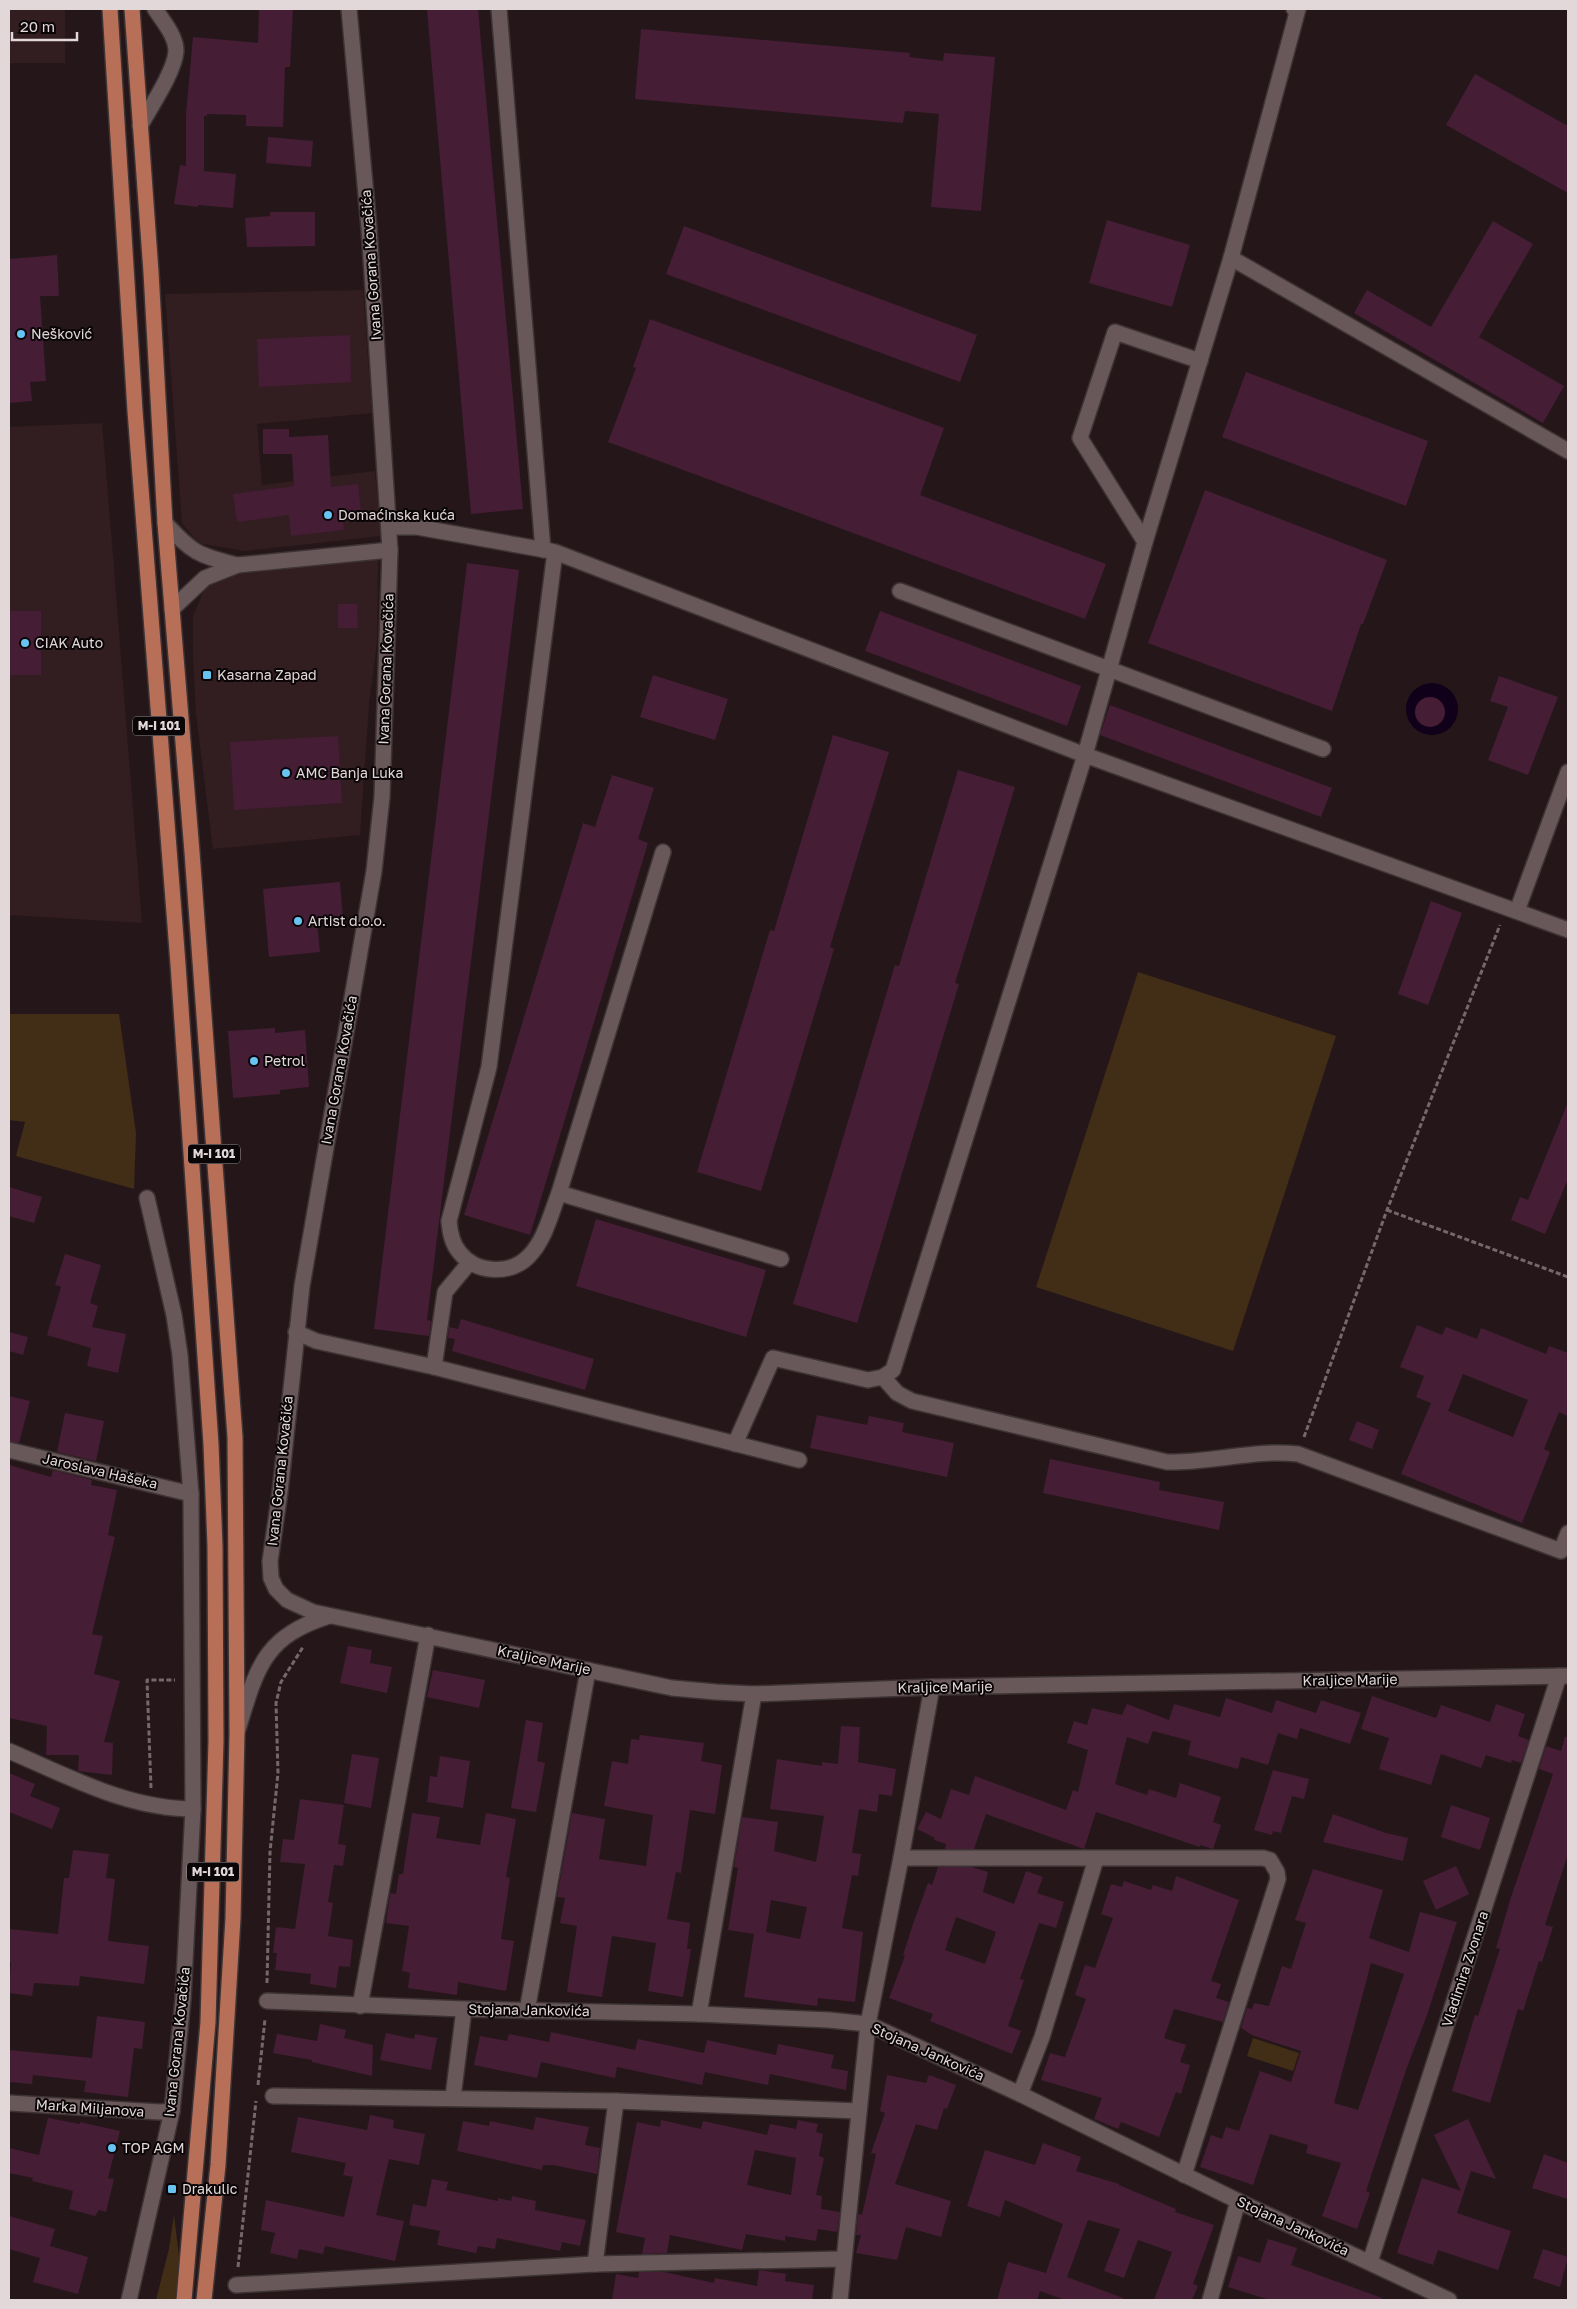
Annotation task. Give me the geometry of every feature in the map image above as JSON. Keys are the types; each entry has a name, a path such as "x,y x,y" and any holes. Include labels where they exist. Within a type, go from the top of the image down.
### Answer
{"main road":[{"name":"M-I 101","path":"110,9 135,411 178,964 209,1414 215,1546 216,1750 208,2022 184,2300"},
{"name":"M-I 101","path":"132,9 164,523 235,1437 237,1733 229,2016 218,2165 204,2300"}],"street":[{"path":"140,126 168,76 176,51 173,37 155,9"},
{"name":"Ivana Gorana Kovačića","path":"331,1615 313,1612 287,1600 276,1589 271,1578 270,1561 280,1492 302,1286 374,871 382,797 390,527 369,228 349,9"},
{"path":"499,9 549,551 489,1067 449,1221 454,1244 461,1254 470,1262 482,1268 506,1269 528,1258 538,1244 559,1193 663,852"},
{"path":"735,1444 773,1358 868,1380 883,1377 893,1370 1086,755 1145,542 1231,258 1298,9 1294,9"},
{"path":"1231,258 1568,451"},
{"path":"1145,542 1080,438 1115,332 1200,361"},
{"path":"164,523 194,552 205,557 238,565"},
{"path":"390,527 416,527 549,551 1086,755 1568,930"},
{"path":"172,609 205,578 238,565 390,550"},
{"path":"900,591 1323,748"},
{"path":"1512,909 1568,772"},
{"path":"559,1193 781,1260"},
{"name":"Ivana Gorana Kovačića","path":"129,2300 172,2111 184,1999 193,1809 191,1494 180,1355 174,1316 147,1198"},
{"path":"434,1367 445,1292 470,1262"},
{"path":"296,1332 316,1341 434,1367 799,1460"},
{"path":"883,1377 897,1393 912,1400 1166,1462 1193,1462 1283,1452 1298,1454 1561,1551 1568,1533"},
{"name":"Jaroslava Hašeka","path":"9,1450 191,1494"},
{"path":"237,1733 254,1680 268,1654 279,1641 302,1625 331,1615"},
{"name":"Kraljice Marije","path":"331,1615 682,1689 754,1694 932,1687 1564,1676"},
{"path":"360,2006 428,1635"},
{"path":"527,2010 588,1670"},
{"name":"Vladimira Zvonara","path":"1370,2262 1564,1676"},
{"path":"840,2300 868,2024 932,1687"},
{"path":"699,2014 754,1694"},
{"path":"9,1751 130,1802 193,1809"},
{"path":"901,1858 1263,1858 1270,1860 1278,1872 1278,1880 1184,2175"},
{"path":"1020,2094 1042,2037 1096,1859"},
{"name":"Stojana Jankovića","path":"267,2001 360,2006 699,2014 868,2024 1020,2094 1238,2201 1449,2300"},
{"path":"453,2097 464,2009"},
{"path":"273,2096 453,2097 616,2101 858,2111"},
{"path":"595,2264 616,2101"},
{"name":"Marka Miljanova","path":"9,2103 160,2112 172,2111"},
{"path":"1210,2300 1238,2201"},
{"path":"236,2285 595,2264 843,2259"}],"path":[{"path":"1298,1454 1387,1210 1512,909"},
{"path":"1387,1210 1568,1277"},
{"path":"257,2089 267,2001 270,1852 278,1773 276,1703 281,1682 300,1654 313,1621"},
{"path":"152,1796 147,1680 185,1680"},
{"path":"236,2285 256,2099"}],"shaded area":[{"path":"9,9 65,9 65,63 9,63"},
{"path":"363,290 372,413 257,424 262,485 375,471 381,536 245,551 203,544 194,538 182,523 165,294"},
{"path":"102,423 142,923 9,915 9,427"},
{"path":"378,559 377,642 369,704 360,835 213,849 196,713 193,658 193,617 205,587 218,578 230,575"},
{"path":"1432,683 1442,685 1450,691 1456,699 1458,709 1456,719 1450,727 1442,733 1432,735 1422,733 1414,727 1408,719 1406,709 1408,699 1414,691 1422,685"},
{"path":"1138,972 1336,1036 1233,1351 1036,1287"},
{"path":"9,1014 119,1014 136,1133 134,1189 16,1156 25,1122 9,1120"},
{"path":"1253,2038 1299,2053 1293,2071 1247,2056"},
{"path":"174,2215 180,2265 176,2300 156,2300 169,2249"}],"building":[{"path":"259,9 293,9 290,67 285,67 283,127 246,126 246,115 207,114 207,116 204,116 204,171 236,174 233,208 174,204 180,165 186,166 186,114 193,37 258,43"},
{"path":"478,9 523,509 471,514 427,10"},
{"path":"641,29 910,53 909,57 943,61 944,53 995,57 981,211 931,207 939,114 905,111 903,123 635,99"},
{"path":"1475,74 1568,126 1568,193 1446,125"},
{"path":"268,137 313,141 311,167 266,163"},
{"path":"270,212 315,212 315,246 247,247 245,218 270,216"},
{"path":"1107,220 1190,245 1172,307 1089,283"},
{"path":"1493,221 1533,244 1479,337 1564,386 1543,423 1354,313 1367,290 1431,327"},
{"path":"684,226 977,335 960,382 666,274"},
{"path":"57,255 59,296 40,296 46,381 30,382 32,401 9,403 9,259"},
{"path":"650,319 944,428 920,495 1106,564 1085,619 608,442 636,368 633,367"},
{"path":"350,335 351,382 259,387 257,339"},
{"path":"1246,372 1428,441 1406,506 1222,437"},
{"path":"263,429 289,429 289,437 328,435 331,487 358,484 361,511 342,513 344,530 291,536 289,515 237,522 233,494 294,486 292,454 263,454"},
{"path":"1205,490 1387,560 1363,624 1361,624 1332,711 1148,643"},
{"path":"467,563 519,570 427,1320 431,1321 429,1336 374,1329"},
{"path":"338,604 357,604 358,628 338,628"},
{"name":"CIAK Auto","path":"9,611 41,611 41,675 9,675"},
{"path":"880,611 1081,686 1067,726 865,651"},
{"path":"653,675 728,699 715,740 640,717"},
{"path":"1499,676 1558,697 1528,775 1488,760 1508,707 1490,701"},
{"path":"1430,697 1440,702 1445,712 1440,722 1430,727 1420,722 1415,712 1420,702"},
{"path":"1110,705 1332,788 1321,817 1100,735"},
{"path":"833,735 889,752 830,947 834,949 761,1191 697,1172 770,930 774,931"},
{"name":"AMC Banja Luka","path":"338,736 342,803 234,810 230,742"},
{"path":"958,770 1015,787 955,983 959,984 857,1323 793,1304 895,965 899,966"},
{"path":"612,775 654,788 638,839 648,843 530,1235 464,1215 583,823 595,827"},
{"name":"Artist d.o.o.","path":"340,882 343,919 317,922 320,952 269,957 263,889"},
{"path":"1431,901 1462,913 1428,1005 1398,994"},
{"name":"Petrol","path":"275,1028 275,1033 305,1030 309,1087 280,1090 280,1094 233,1098 228,1031"},
{"path":"1568,1102 1568,1179 1545,1234 1511,1220 1520,1197 1528,1200"},
{"path":"9,1187 42,1197 34,1223 9,1216"},
{"path":"596,1219 766,1270 746,1337 576,1286"},
{"path":"65,1254 101,1265 90,1303 98,1306 92,1327 126,1334 118,1373 87,1366 91,1348 47,1335 61,1287 55,1285"},
{"path":"461,1319 594,1359 585,1390 452,1351 455,1339 448,1338 449,1327 458,1329"},
{"path":"1417,1325 1442,1335 1446,1327 1477,1339 1481,1328 1546,1354 1549,1346 1568,1353 1568,1416 1559,1412 1544,1449 1550,1452 1522,1523 1401,1474 1431,1403 1416,1397 1424,1376 1400,1367","holes":["1463,1374 1528,1400 1513,1437 1448,1411"]},
{"path":"9,1332 28,1337 23,1355 9,1351"},
{"path":"9,1396 30,1401 19,1443 9,1441"},
{"path":"65,1413 104,1421 96,1461 57,1452"},
{"path":"817,1415 867,1425 869,1416 904,1423 902,1432 954,1443 947,1477 810,1448"},
{"path":"1357,1421 1379,1430 1372,1449 1349,1440"},
{"path":"1050,1459 1160,1482 1159,1490 1224,1502 1219,1530 1043,1493"},
{"path":"9,1465 51,1477 53,1470 92,1480 91,1485 117,1490 108,1535 115,1537 92,1634 103,1636 94,1674 120,1681 104,1742 113,1743 112,1775 78,1771 79,1755 46,1755 47,1726 9,1718"},
{"path":"348,1646 372,1650 370,1663 392,1667 387,1693 340,1683"},
{"path":"433,1670 485,1680 479,1708 427,1697"},
{"path":"1372,1696 1436,1718 1441,1705 1490,1722 1496,1704 1525,1714 1518,1736 1529,1740 1521,1763 1512,1760 1511,1763 1486,1755 1481,1768 1441,1754 1431,1785 1379,1769 1389,1738 1361,1729"},
{"path":"1226,1698 1272,1713 1276,1700 1316,1713 1321,1700 1361,1713 1350,1744 1300,1728 1297,1739 1278,1733 1268,1765 1241,1757 1238,1769 1188,1755 1191,1741 1153,1731 1148,1744 1127,1737 1115,1784 1147,1795 1149,1789 1176,1798 1180,1783 1221,1797 1213,1822 1221,1825 1213,1849 1200,1845 1200,1847 1096,1812 1084,1849 986,1814 974,1849 945,1849 946,1844 934,1840 935,1838 917,1829 926,1812 941,1819 951,1789 969,1795 975,1776 1066,1810 1073,1790 1078,1792 1088,1750 1067,1743 1074,1721 1087,1725 1092,1708 1122,1715 1127,1704 1169,1720 1174,1704 1220,1717"},
{"path":"526,1720 543,1723 537,1761 545,1763 536,1812 511,1808"},
{"path":"841,1726 860,1727 858,1762 896,1769 892,1796 879,1794 877,1812 859,1809 852,1853 861,1854 858,1876 852,1875 842,1928 863,1932 855,2002 818,1998 817,2006 744,1997 754,1934 728,1930 738,1868 734,1867 742,1817 778,1822 774,1851 816,1862 824,1816 770,1809 777,1759 822,1766 822,1762 838,1764","holes":["771,1900 807,1907 800,1939 766,1932"]},
{"path":"640,1735 704,1743 701,1761 722,1765 715,1814 690,1810 681,1873 676,1872 667,1919 690,1923 687,1949 691,1949 683,1997 648,1991 656,1943 612,1936 602,1997 567,1992 577,1926 560,1923 565,1898 557,1897 572,1813 605,1819 599,1859 646,1866 653,1815 604,1806 612,1761 628,1764 631,1739 639,1740"},
{"path":"1565,1737 1568,1737 1568,1854 1545,1925 1553,1927 1542,1962 1539,1961 1523,2011 1518,2009 1490,2103 1452,2091 1475,2015 1478,2016 1500,1949 1496,1948 1511,1897 1553,1774 1539,1769 1546,1746 1561,1751"},
{"path":"352,1754 379,1758 371,1808 344,1803"},
{"path":"440,1756 470,1761 463,1808 427,1802 430,1776 437,1777"},
{"path":"1273,1770 1309,1779 1304,1799 1292,1796 1281,1833 1273,1831 1272,1835 1254,1830"},
{"path":"9,1773 35,1784 30,1796 60,1808 52,1829 9,1812"},
{"path":"300,1799 344,1805 338,1844 346,1845 343,1866 334,1865 328,1902 333,1903 328,1936 353,1940 350,1967 339,1966 336,1988 310,1984 311,1974 275,1970 277,1953 273,1953 276,1927 295,1929 305,1864 280,1862 283,1839 294,1840"},
{"path":"1451,1805 1490,1818 1480,1850 1441,1837"},
{"path":"412,1813 440,1817 436,1838 480,1845 486,1813 516,1819 506,1877 510,1878 501,1939 514,1941 506,1991 458,1982 457,1995 408,1988 410,1973 402,1971 409,1926 386,1923 390,1893 396,1894 399,1874 403,1874"},
{"path":"1333,1814 1386,1833 1408,1838 1403,1861 1323,1842"},
{"path":"73,1850 109,1854 106,1878 115,1879 108,1941 149,1946 144,1984 80,1976 79,1986 34,1983 32,1996 9,1993 11,1962 9,1962 9,1929 58,1934 64,1878 69,1878"},
{"path":"1456,1866 1469,1894 1436,1910 1423,1881"},
{"path":"938,1867 972,1867 988,1872 983,1892 1014,1904 1026,1871 1043,1877 1037,1893 1064,1902 1056,1928 1039,1923 1020,1979 1024,1980 1008,2026 1021,2031 1012,2054 930,2021 933,2014 889,1998 905,1956 903,1955 928,1883 932,1885","holes":["956,1917 996,1932 985,1964 945,1950"]},
{"path":"1313,1869 1383,1890 1369,1938 1409,1952 1420,1912 1457,1922 1366,2191 1370,2193 1357,2229 1322,2216 1341,2163 1306,2153 1308,2145 1270,2134 1253,2185 1200,2167 1211,2135 1222,2139 1226,2127 1239,2131 1260,2071 1291,2082 1301,2051 1252,2035 1241,2028 1247,2008 1252,2009 1254,2003 1269,2006 1282,1966 1291,1969 1306,1923 1295,1920","holes":["1371,1963 1404,1974 1358,2110 1334,2103"]},
{"path":"1176,1876 1239,1900 1211,1981 1221,1984 1216,1998 1229,2002 1223,2022 1174,2009 1164,2038 1186,2045 1180,2062 1190,2065 1181,2094 1176,2092 1159,2137 1121,2122 1118,2129 1094,2119 1102,2098 1041,2080 1050,2053 1065,2057 1086,1999 1075,1995 1085,1965 1095,1968 1113,1918 1101,1914 1111,1884 1122,1887 1124,1881 1151,1890 1153,1885 1172,1891"},
{"path":"97,2016 145,2022 142,2049 134,2048 128,2097 84,2092 86,2081 33,2075 32,2084 9,2082 9,2050 92,2058"},
{"path":"320,2024 346,2030 344,2038 373,2045 372,2076 312,2062 312,2060 273,2053 277,2034 317,2041"},
{"path":"551,2032 635,2050 638,2039 704,2053 707,2040 776,2055 778,2044 834,2055 831,2068 848,2071 846,2090 770,2074 768,2085 705,2072 702,2085 617,2067 615,2078 541,2062 537,2078 474,2065 480,2036 507,2041 509,2034 549,2042"},
{"path":"386,2033 414,2039 415,2034 437,2038 431,2070 380,2060"},
{"path":"887,2075 926,2083 929,2075 956,2085 947,2109 944,2108 937,2130 916,2124 895,2184 951,2201 941,2237 906,2227 897,2260 856,2253 861,2235 856,2235 858,2214 862,2215 876,2154 871,2153 885,2113 880,2111"},
{"path":"370,2115 394,2120 393,2128 425,2134 419,2165 389,2159 376,2215 404,2221 395,2261 325,2246 323,2254 299,2249 297,2259 270,2253 275,2233 261,2230 266,2200 344,2217 353,2177 343,2175 346,2163 291,2152 298,2117 367,2130"},
{"path":"536,2117 589,2127 585,2145 600,2148 597,2174 553,2165 543,2165 542,2170 457,2151 463,2121 489,2126 490,2121 533,2130"},
{"path":"48,2118 80,2124 80,2122 120,2131 108,2178 114,2179 106,2212 99,2210 95,2216 69,2209 73,2191 32,2181 33,2178 9,2173 9,2148 39,2155"},
{"path":"1468,2119 1496,2179 1471,2171 1457,2213 1511,2231 1498,2270 1438,2250 1433,2265 1397,2253 1422,2178 1461,2191 1434,2135"},
{"path":"661,2120 701,2129 703,2121 767,2135 770,2124 796,2129 798,2120 818,2124 816,2132 823,2134 819,2156 824,2158 816,2195 822,2196 821,2209 840,2212 837,2232 818,2229 816,2241 785,2236 785,2241 746,2234 742,2250 670,2235 667,2253 642,2254 645,2238 616,2232 637,2122 660,2127","holes":["755,2150 796,2158 791,2195 747,2185"]},
{"path":"1043,2143 1081,2157 1076,2171 1119,2184 1176,2209 1175,2212 1214,2225 1193,2284 1198,2286 1192,2300 1154,2300 1172,2252 1138,2240 1124,2278 1104,2271 1120,2229 1088,2220 1067,2277 1123,2298 1123,2300 1065,2300 1040,2291 1037,2300 997,2300 1008,2262 1046,2273 1063,2224 1005,2200 1000,2217 967,2206 985,2150 1035,2165"},
{"path":"1544,2154 1568,2163 1568,2199 1532,2188"},
{"path":"432,2179 448,2182 446,2190 498,2201 498,2198 511,2201 512,2196 536,2201 535,2210 586,2220 580,2246 562,2242 560,2251 497,2238 495,2249 478,2246 476,2253 437,2245 440,2231 409,2225 413,2204 426,2207"},
{"path":"9,2216 55,2229 50,2246 88,2257 78,2294 33,2282 40,2258 9,2249"},
{"path":"1268,2239 1297,2248 1291,2265 1382,2298 1382,2300 1270,2300 1228,2287 1238,2256 1260,2263"},
{"path":"1543,2249 1568,2257 1560,2287 1533,2278"},
{"path":"759,2270 786,2274 785,2281 814,2285 812,2300 612,2300 616,2274 638,2278 639,2272 664,2272 714,2283 715,2278 757,2286"}],"place":[{"name":"Nešković","path":"21,334"},
{"name":"Domaćinska kuća","path":"328,515"},
{"name":"CIAK Auto","path":"25,643"},
{"name":"Kasarna Zapad","path":"207,675"},
{"name":"AMC Banja Luka","path":"286,773"},
{"name":"Artist d.o.o.","path":"298,921"},
{"name":"Petrol","path":"254,1061"},
{"name":"TOP AGM","path":"112,2148"},
{"name":"Drakulic","path":"172,2189"}]}
